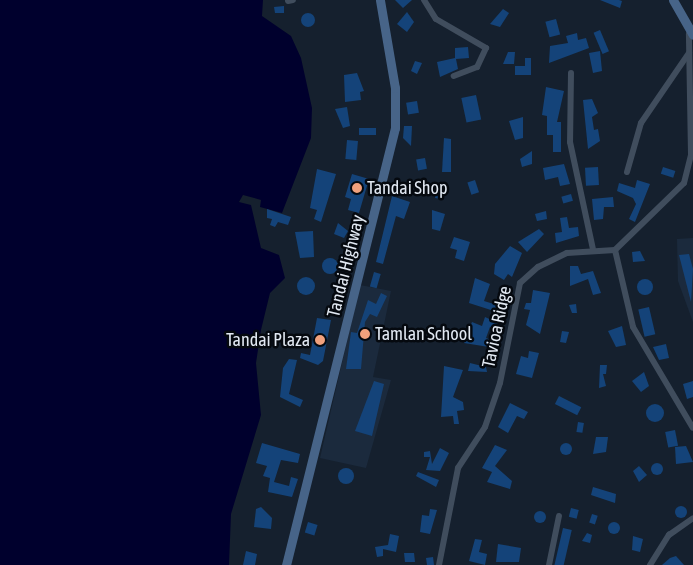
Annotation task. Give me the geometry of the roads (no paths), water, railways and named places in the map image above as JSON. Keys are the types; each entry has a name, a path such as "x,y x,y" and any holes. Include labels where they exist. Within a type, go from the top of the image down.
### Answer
{"main road":[{"name":"Tandai Highway","path":"286,565 395,128 395,88 380,0"},
{"path":"673,0 691,35"}],"street":[{"path":"288,1 293,0"},
{"path":"424,0 436,19 486,48 477,67 454,76"},
{"path":"691,35 689,53 689,173 675,194 616,250 633,327 693,428"},
{"path":"627,172 641,123 689,53"},
{"path":"571,74 570,142 593,249"},
{"name":"Tavioa Ridge","path":"439,565 458,468 485,427 494,401 520,283 538,267 567,254 593,249 616,250"},
{"path":"549,565 559,516"},
{"path":"650,565 669,535 693,518"}],"water":[{"path":"0,0 263,0 262,16 291,36 301,58 312,108 311,138 282,213 260,207 261,200 243,195 239,202 251,205 261,248 279,255 285,278 270,293 261,330 256,363 261,415 231,514 229,565 0,565"}],"place":[{"name":"Tandai Shop","path":"357,188"},
{"name":"Tamlan School","path":"365,334"},
{"name":"Tandai Plaza","path":"320,340"}]}
